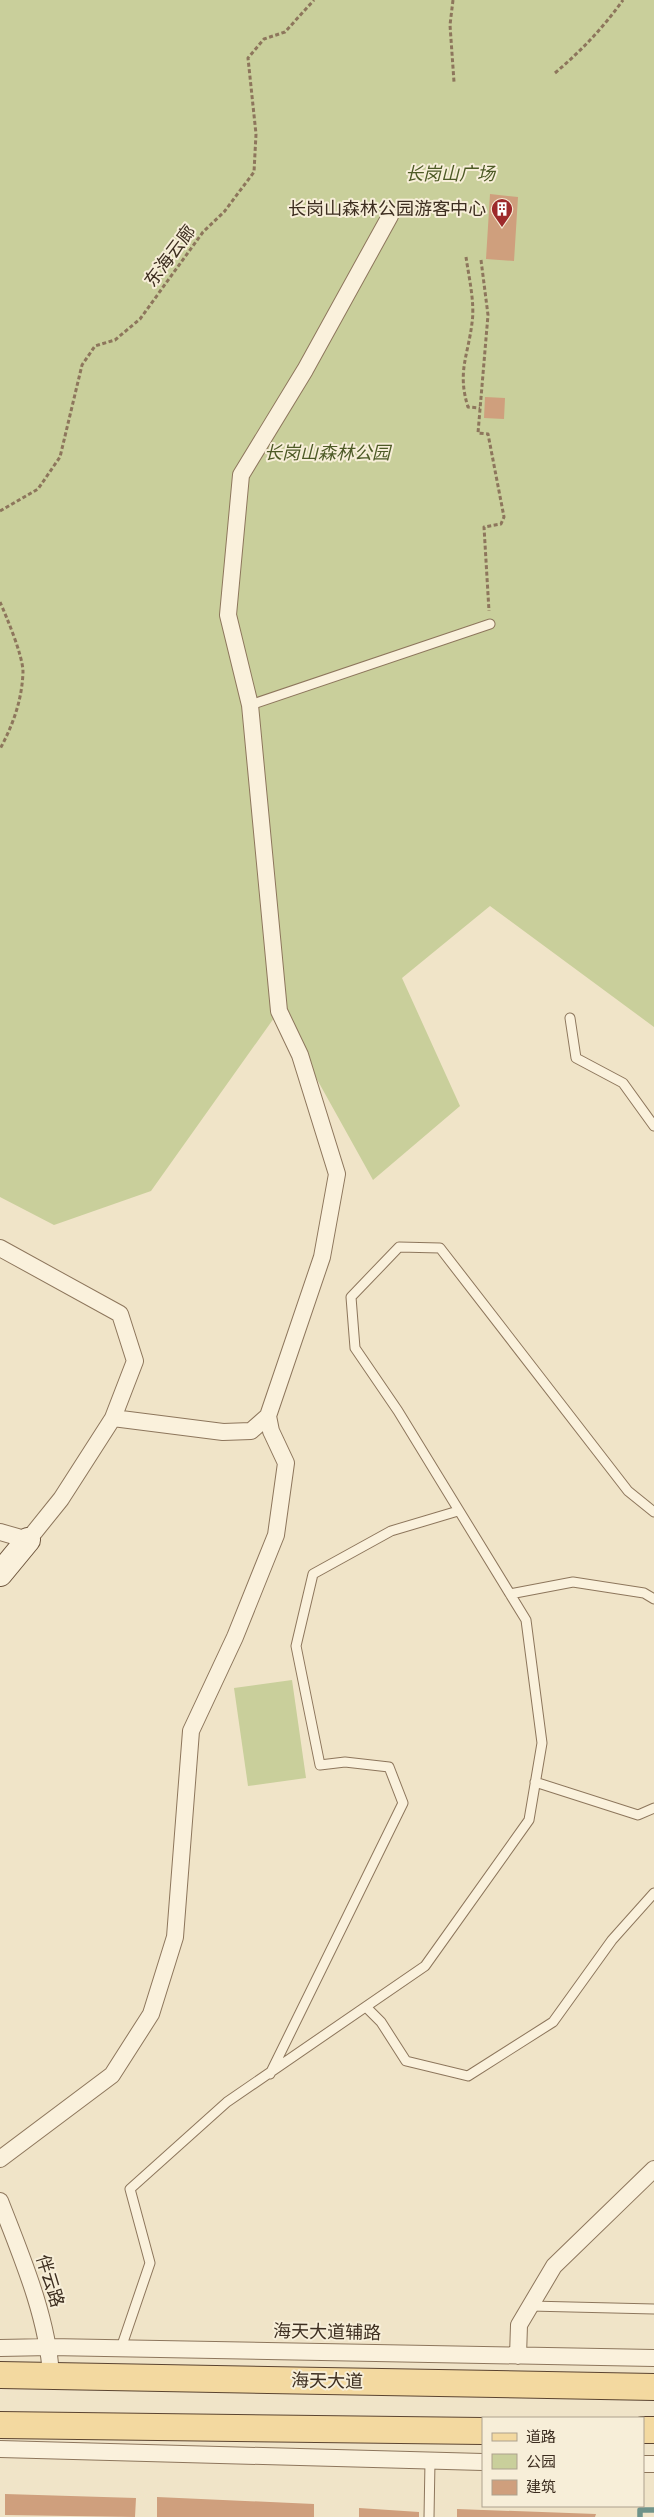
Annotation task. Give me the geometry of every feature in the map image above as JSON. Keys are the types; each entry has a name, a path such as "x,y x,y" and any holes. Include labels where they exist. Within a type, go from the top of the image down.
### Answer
{"main road":[{"path":"0,1574 28,1540"},
{"name":"海天大道","path":"0,2375 654,2387"},
{"path":"0,2425 482,2431"}],"street":[{"path":"113,1418 222,1432 251,1431 268,1416 322,1257 337,1174 300,1055 279,1010 250,706 228,615 240,475 305,370 390,216"},
{"path":"0,1248 120,1314 135,1361 113,1418 61,1499 28,1540 0,1532"},
{"path":"0,2159 112,2075 151,2014 175,1937 190,1731 235,1637 276,1534 286,1463 271,1431 268,1416"},
{"path":"518,2356 519,2325 554,2266 654,2169"},
{"name":"伴云路","path":"0,2201 18,2247 50,2347 51,2376"},
{"name":"海天大道辅路","path":"0,2348 121,2348 654,2358"},
{"path":"0,2449 482,2462"}],"lane":[{"path":"250,706 490,624"},
{"path":"570,1018 576,1058 623,1083 654,1126"},
{"path":"121,2348 150,2263 130,2189 227,2102 425,1966 529,1820 542,1743 526,1620 398,1411 355,1348 351,1297 399,1247 440,1248 628,1491 654,1512"},
{"path":"270,2074 403,1803 389,1767 345,1762 320,1765 296,1646 313,1574 391,1531 458,1511"},
{"path":"510,1594 573,1582 644,1593 654,1599"},
{"path":"535,1782 638,1815 654,1808"},
{"path":"366,2007 381,2022 406,2061 468,2076 553,2022 612,1940 654,1893"},
{"path":"530,2306 654,2309"},
{"path":"429,2517 430,2462"}],"path":[{"name":"东海云廊","path":"0,511 38,489 60,457 82,365 95,346 115,340 140,320 203,232 224,212 254,172 256,134 248,58 264,39 285,32 314,0"},
{"path":"453,0 450,25 454,82"},
{"path":"555,74 583,49 610,19 622,0"},
{"path":"466,258 472,322 463,360 463,391 468,407 480,408"},
{"path":"481,260 488,315 478,433 488,434 504,517 501,524 484,528 490,624"},
{"path":"0,602 23,670 14,722 0,749"}],"green space":[{"name":"长岗山森林公园","path":"0,0 654,0 654,1027 490,906 402,978 460,1106 373,1180 279,1011 151,1191 54,1225 0,1197"},
{"path":"292,1680 306,1778 248,1786 234,1688"}],"building":[{"name":"长岗山森林公园游客中心","path":"490,194 518,197 514,261 486,259"},
{"path":"485,397 505,398 504,419 484,418"},
{"path":"5,2494 136,2498 135,2517 5,2515"},
{"path":"157,2497 314,2504 314,2517 157,2517"},
{"path":"359,2508 419,2512 419,2517 359,2517"},
{"path":"457,2509 596,2514 595,2517 457,2517"}],"waterway":[{"path":"640,2517 640,2510 654,2510"}],"place":[{"name":"长岗山森林公园游客中心","path":"502,228"}],"park label":[{"name":"长岗山广场","path":"450,174"}]}
